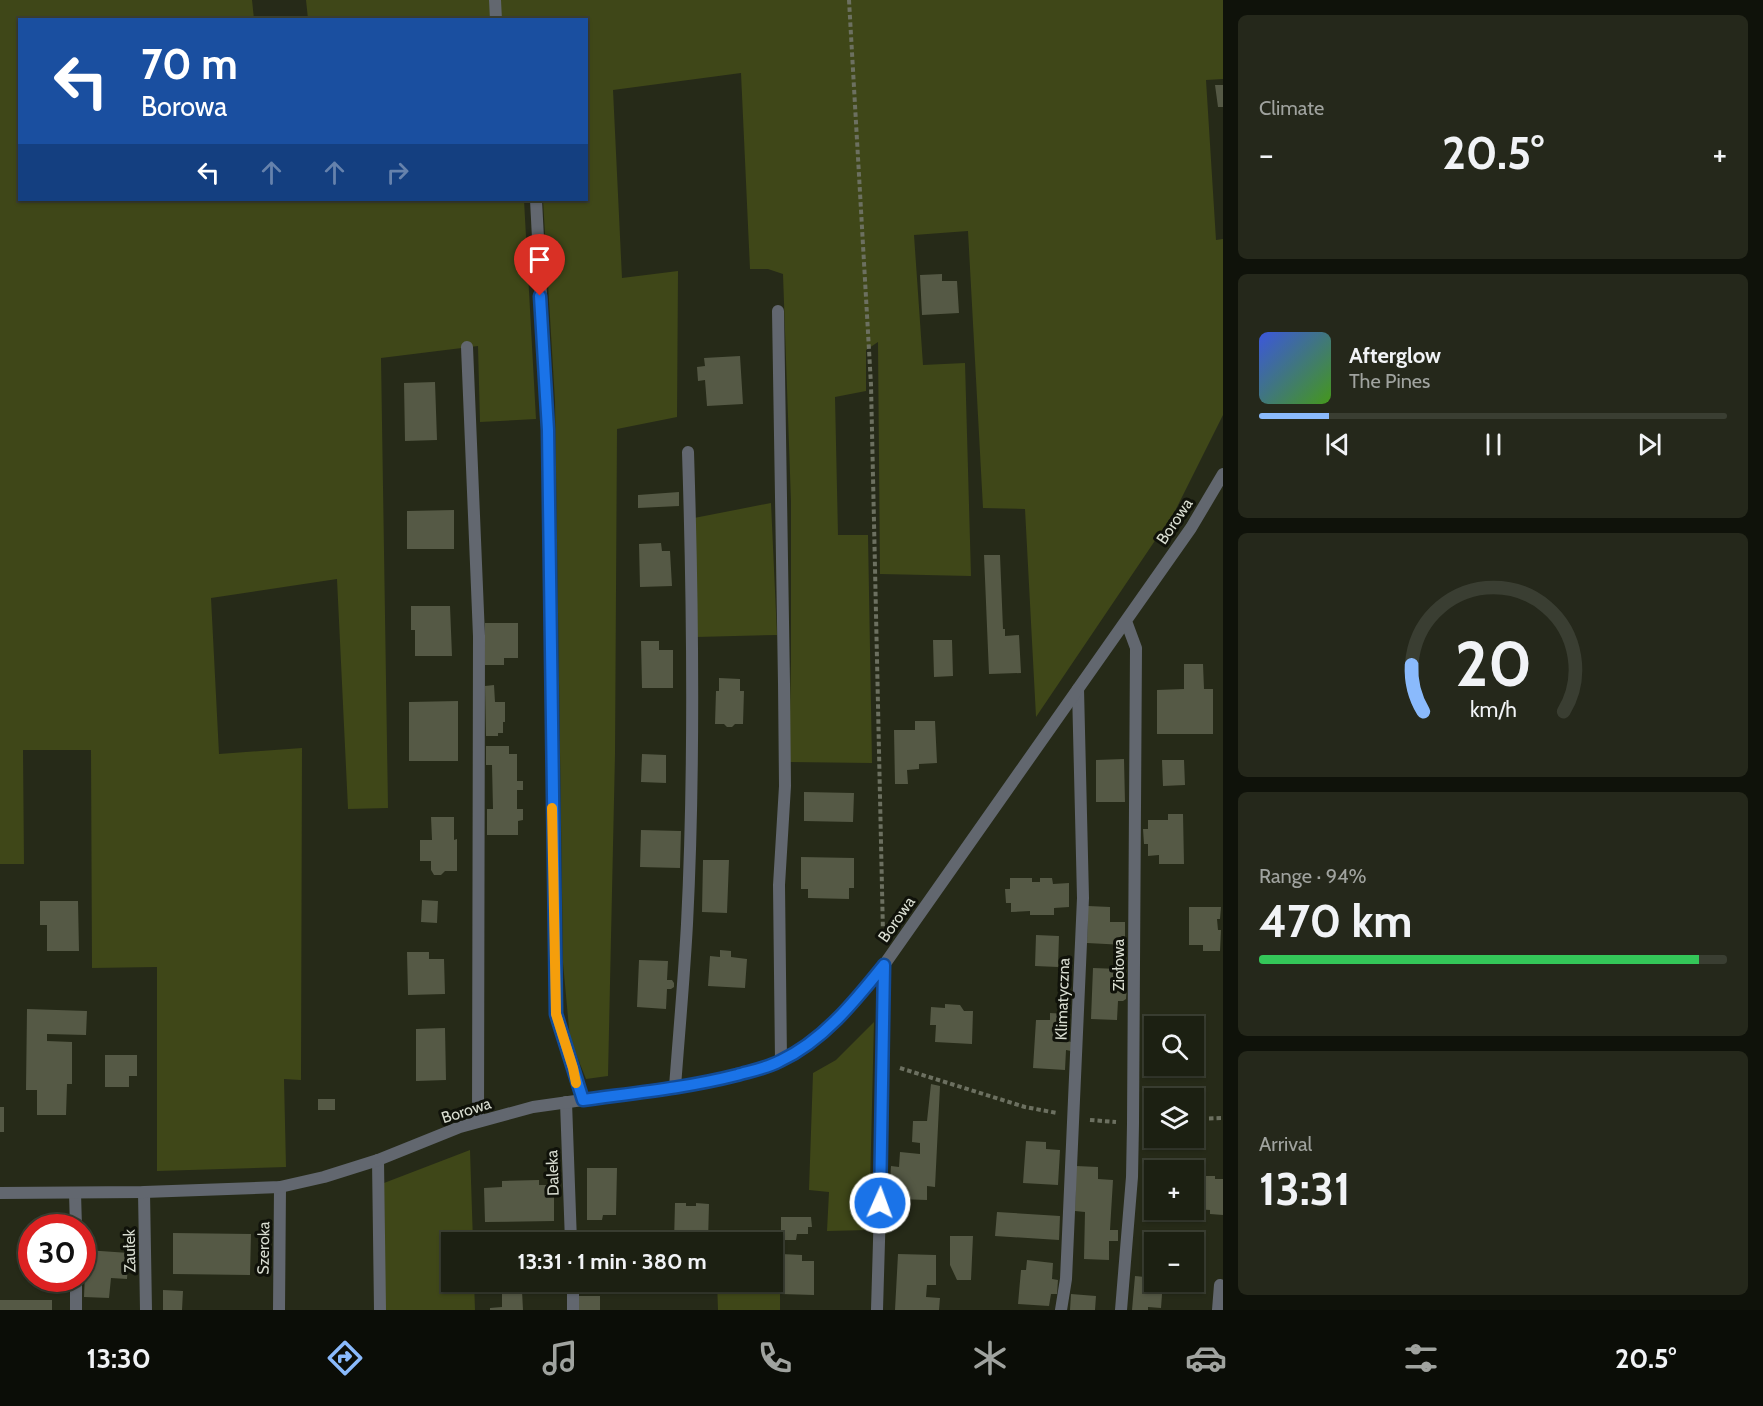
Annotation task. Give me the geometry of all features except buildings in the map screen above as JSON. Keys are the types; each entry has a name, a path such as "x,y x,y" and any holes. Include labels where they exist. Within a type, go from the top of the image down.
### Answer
{"street":[{"path":"495,0 496,18"},
{"path":"536,201 548,430 556,1014 583,1100"},
{"path":"778,311 785,786 779,885 781,1061"},
{"path":"467,347 479,636 478,1121"},
{"path":"675,1087 687,923 691,793 693,668 688,452"},
{"name":"Borowa","path":"0,1193 144,1192 280,1187 324,1177 378,1160 460,1127 533,1107 675,1087 722,1078 781,1061 806,1045 829,1026 855,1001 884,965 1191,528 1223,474"},
{"name":"Ziołowa","path":"1120,1310 1132,1177 1133,1124 1136,648 1126,621"},
{"name":"Klimatyczna","path":"1061,1310 1066,1279 1083,898 1078,689"},
{"path":"877,1310 884,965"},
{"name":"Daleka","path":"566,1102 571,1232"},
{"path":"378,1160 380,1310"},
{"name":"Szeroka","path":"279,1310 280,1187"},
{"name":"Zaułek","path":"144,1192 146,1310"},
{"path":"75,1193 76,1214"},
{"path":"1218,1310 1221,1286"},
{"path":"76,1292 76,1310"},
{"path":"573,1292 573,1310"}],"path":[{"path":"849,0 871,385 884,965"},
{"path":"883,1062 1025,1107 1095,1120 1133,1124"},
{"path":"1204,1119 1223,1118"}],"green space":[{"path":"0,0 252,0 254,18 18,18 18,201 524,201 536,419 480,422 478,346 381,358 388,808 348,809 337,579 211,598 219,754 302,748 301,1080 284,1079 286,1167 157,1171 157,967 92,968 91,750 23,750 24,864 0,864"},
{"path":"306,0 1223,0 1223,79 1206,80 1216,240 1223,239 1223,415 1175,511 1036,717 1025,509 983,508 968,231 914,235 923,365 965,363 971,576 880,574 878,342 866,350 866,391 835,397 838,535 868,535 872,763 789,762 791,502 783,274 768,269 750,269 741,73 613,90 622,278 678,271 677,417 617,429 615,754 608,1076 586,1079 570,1039 563,963 555,401 543,201 588,201 588,18 308,18"},
{"path":"771,503 777,635 696,637 694,518"},
{"path":"874,1022 869,1230 827,1231 829,1192 809,1190 813,1073 836,1060"},
{"path":"470,1150 473,1232 441,1232 441,1292 474,1292 475,1310 385,1310 384,1183"},
{"path":"717,1292 780,1292 780,1310 718,1310"}],"slow traffic":[{"path":"552,808 556,1014 576,1083"}],"route":[{"path":"540,296 548,430 556,1014 575,1079 583,1100 722,1078 781,1061 806,1045 829,1026 855,1001 884,965 880,1203"}]}
